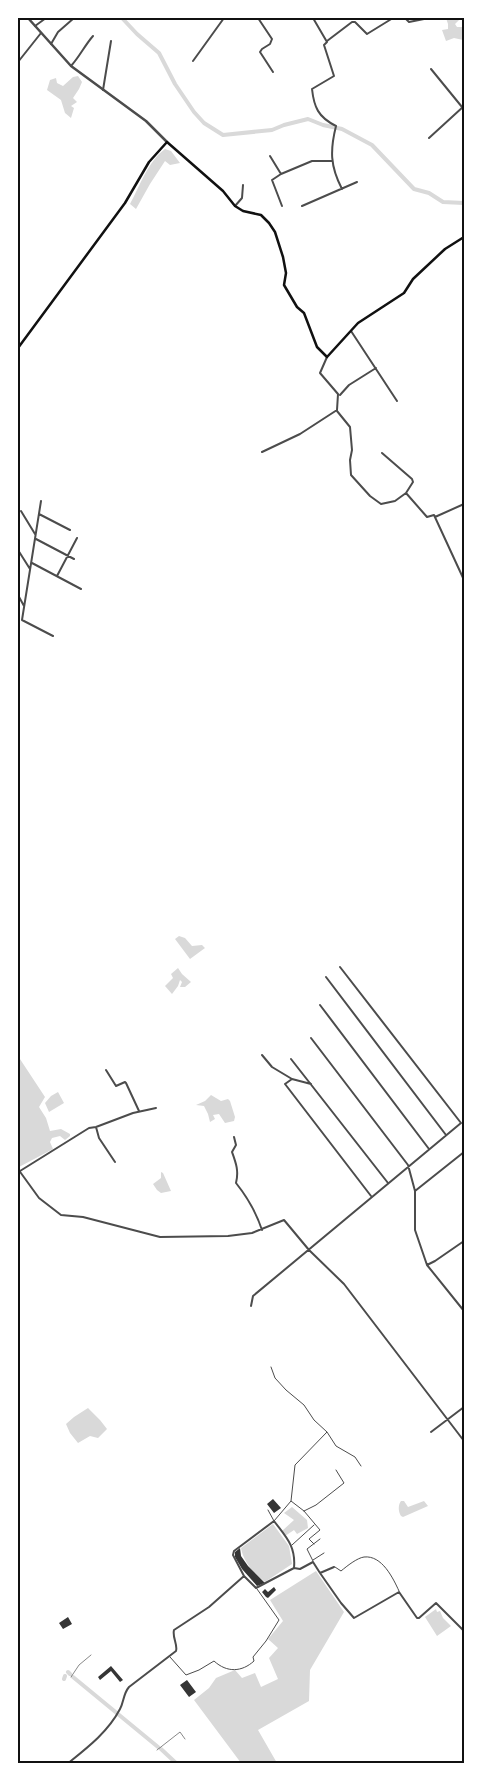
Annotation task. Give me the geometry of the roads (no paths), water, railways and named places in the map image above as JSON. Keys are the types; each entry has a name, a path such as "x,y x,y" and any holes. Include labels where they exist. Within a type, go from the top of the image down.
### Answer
{"main road":[{"path":"18,348 125,203 149,162 167,142 223,191 235,206 243,211 261,215 269,223 275,232 286,273 284,285 297,307 304,313 317,347 327,357 358,324 404,293 413,279 445,249 464,237"}],"street":[{"path":"28,18 71,66 146,121 167,142"},
{"path":"35,26 46,18"},
{"path":"51,44 58,32 74,18"},
{"path":"193,62 224,18"},
{"path":"258,18 272,40 260,52 273,72"},
{"path":"313,18 327,42"},
{"path":"342,189 332,161 331,148 336,126 317,111 312,88 334,76 324,45 352,22 355,22 367,34 393,18"},
{"path":"405,18 412,23 429,18"},
{"path":"18,62 41,33"},
{"path":"71,66 80,57 85,45 93,36"},
{"path":"103,90 111,41"},
{"path":"429,138 463,106 430,69"},
{"path":"270,156 281,174"},
{"path":"282,206 272,180 281,174 312,161 332,161"},
{"path":"302,206 356,182"},
{"path":"235,206 242,198 243,185"},
{"path":"351,331 397,402"},
{"path":"327,357 320,374 339,395"},
{"path":"376,368 349,385 339,395 337,410 350,427 352,450 350,460 351,475 381,504 395,501 406,493 413,482 412,479 382,453"},
{"path":"262,452 300,434 337,410"},
{"path":"406,493 427,517 434,515 436,517 464,504"},
{"path":"41,501 22,620 53,636"},
{"path":"20,511 36,537 74,559"},
{"path":"39,514 70,530"},
{"path":"436,517 464,580"},
{"path":"57,576 76,538"},
{"path":"18,550 30,570"},
{"path":"32,563 81,589"},
{"path":"18,595 25,606"},
{"path":"340,967 464,1125"},
{"path":"326,977 446,1135"},
{"path":"320,1005 429,1149"},
{"path":"311,1038 408,1165 415,1191 415,1230 427,1264 464,1310"},
{"path":"262,1055 272,1067 292,1079 311,1084"},
{"path":"291,1058 388,1183"},
{"path":"106,1070 116,1086 126,1083 139,1112"},
{"path":"292,1079 284,1084 371,1196"},
{"path":"20,1171 90,1128 156,1108"},
{"path":"251,1306 253,1296 408,1165 461,1123"},
{"path":"96,1127 99,1138 115,1162"},
{"path":"234,1137 236,1145 232,1152 237,1166 238,1175 236,1183 258,1215 262,1230"},
{"path":"415,1191 464,1152"},
{"path":"18,1169 39,1198 61,1215 83,1217 160,1237 228,1236 252,1233 284,1220 308,1250 344,1284 464,1441"},
{"path":"427,1264 435,1261 464,1241"},
{"path":"271,1367 275,1378 304,1405 314,1420 327,1432 336,1446 355,1457 361,1466"},
{"path":"431,1432 464,1407"},
{"path":"169,1657 186,1674 199,1670 214,1661 221,1668 238,1670 246,1668 254,1661 253,1657 279,1620 256,1588 244,1576 233,1556 234,1551 274,1521 291,1501 295,1465 327,1432"},
{"path":"304,1512 344,1484 336,1470"},
{"path":"291,1501 320,1530 309,1539 314,1544"},
{"path":"268,1510 292,1545 295,1559 294,1568"},
{"path":"292,1545 314,1525"},
{"path":"320,1539 307,1548 320,1573 354,1618 400,1592"},
{"path":"256,1588 294,1568 300,1568 324,1553"},
{"path":"320,1573 334,1567 341,1571 363,1556 372,1557 380,1562 390,1574 417,1618 436,1603 464,1632"},
{"path":"67,1764 106,1728 120,1709 125,1693 129,1688 176,1650 174,1630 209,1607 244,1576"}],"waterway":[{"path":"122,18 159,53 175,84 194,112 204,123 223,135 272,130 308,119 323,125 342,129 372,145 414,189 429,193 443,202 464,203"},
{"path":"73,1677 158,1747"},
{"path":"161,1749 177,1764"}]}
